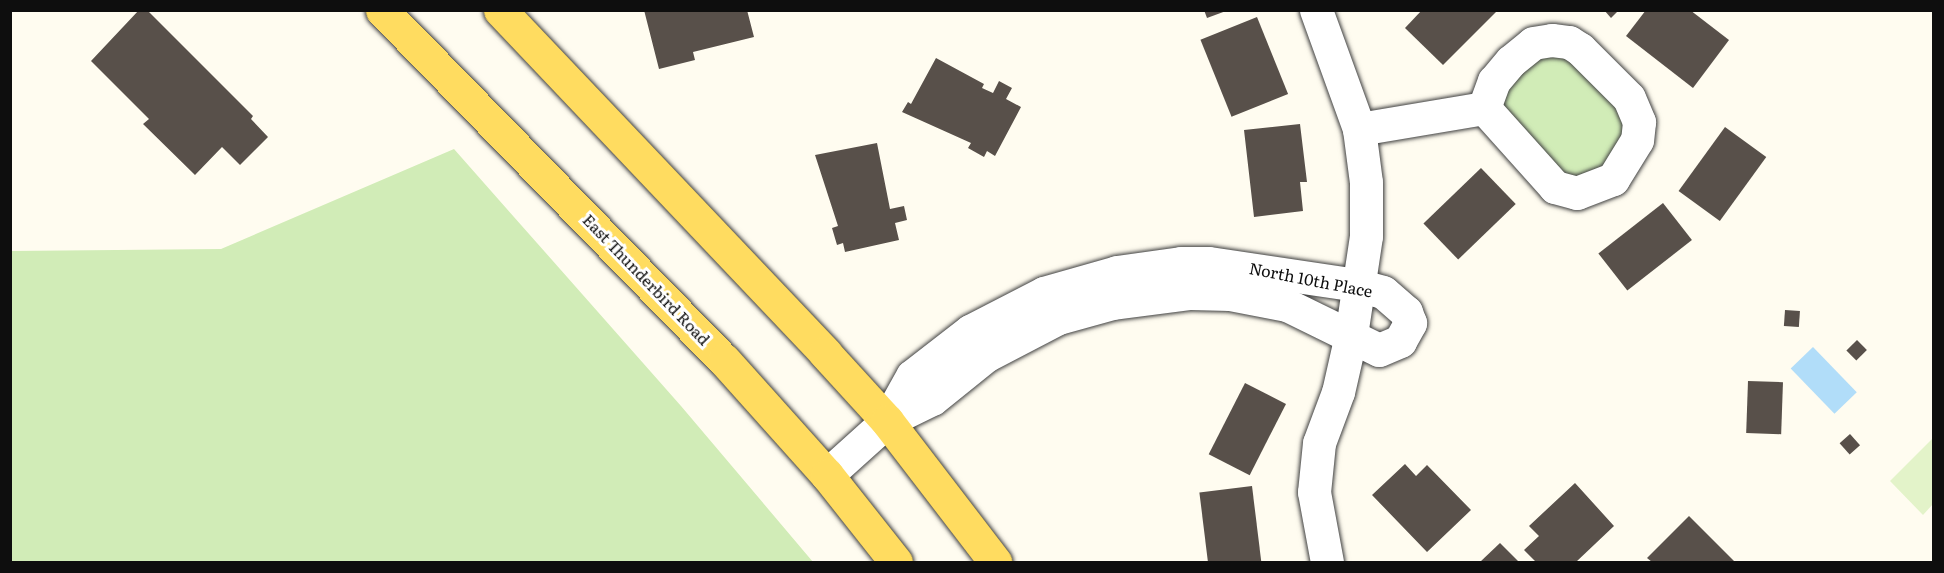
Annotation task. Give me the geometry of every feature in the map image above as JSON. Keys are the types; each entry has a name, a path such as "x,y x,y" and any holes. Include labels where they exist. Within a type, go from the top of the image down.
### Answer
{"main road":[{"name":"East Thunderbird Road","path":"382,10 638,269 827,475 896,562"},
{"path":"500,10 753,274 887,421 995,562"}],"street":[{"path":"1316,10 1359,129 1366,182 1366,236 1351,335 1338,392 1319,443 1314,492 1327,562"},
{"path":"1569,42 1629,98 1639,122 1637,140 1613,179 1577,193 1556,187 1484,108 1494,81 1533,43 1569,42"},
{"path":"1359,129 1484,108"},
{"name":"North 10th Place","path":"827,475 887,421 912,376 970,331 1044,293 1148,282 1230,294 1287,305 1379,350 1389,349 1400,341 1410,323 1407,312 1383,292 1357,285 1236,265 1180,263 1148,282"}],"green space":[{"path":"1580,49 1637,140 1577,193 1513,144 1494,81 1511,61"},
{"path":"454,149 681,406 813,562 11,562 11,251 221,249"},
{"path":"1933,438 1933,504 1923,515 1890,481"}],"water":[{"path":"1813,347 1857,392 1834,414 1791,369"}],"building":[{"path":"139,10 147,10 253,116 251,119 268,137 240,165 222,147 195,175 143,124 149,119 91,61"},
{"path":"644,10 747,10 754,37 693,52 695,60 659,69"},
{"path":"1204,10 1226,10 1226,11 1207,18"},
{"path":"1422,10 1498,10 1443,65 1405,28"},
{"path":"1604,10 1619,10 1611,18"},
{"path":"1646,10 1690,10 1729,40 1693,88 1626,36"},
{"path":"1257,17 1288,94 1232,117 1200,40"},
{"path":"936,58 984,84 982,88 993,93 999,81 1012,88 1006,99 1021,107 995,156 987,151 984,157 968,148 971,143 902,112 908,102 911,104"},
{"path":"1300,124 1307,182 1300,182 1303,211 1254,217 1244,130"},
{"path":"1725,127 1766,157 1720,221 1679,191"},
{"path":"877,143 890,209 904,206 907,220 895,223 899,240 845,252 843,243 837,245 832,228 838,226 815,155"},
{"path":"1481,168 1516,204 1458,260 1423,224"},
{"path":"1663,203 1692,240 1627,291 1598,253"},
{"path":"1785,310 1800,311 1799,327 1784,326"},
{"path":"1857,340 1867,350 1856,361 1846,351"},
{"path":"1748,381 1783,382 1781,434 1746,433"},
{"path":"1245,383 1286,404 1250,475 1209,454"},
{"path":"1850,434 1860,445 1850,455 1840,443"},
{"path":"1405,464 1416,476 1427,465 1471,510 1427,552 1372,495"},
{"path":"1575,483 1614,526 1576,562 1536,562 1524,550 1539,536 1529,526"},
{"path":"1252,486 1261,562 1208,562 1199,492"},
{"path":"1689,516 1735,562 1652,562 1647,558"},
{"path":"1500,543 1519,562 1480,562"}]}
